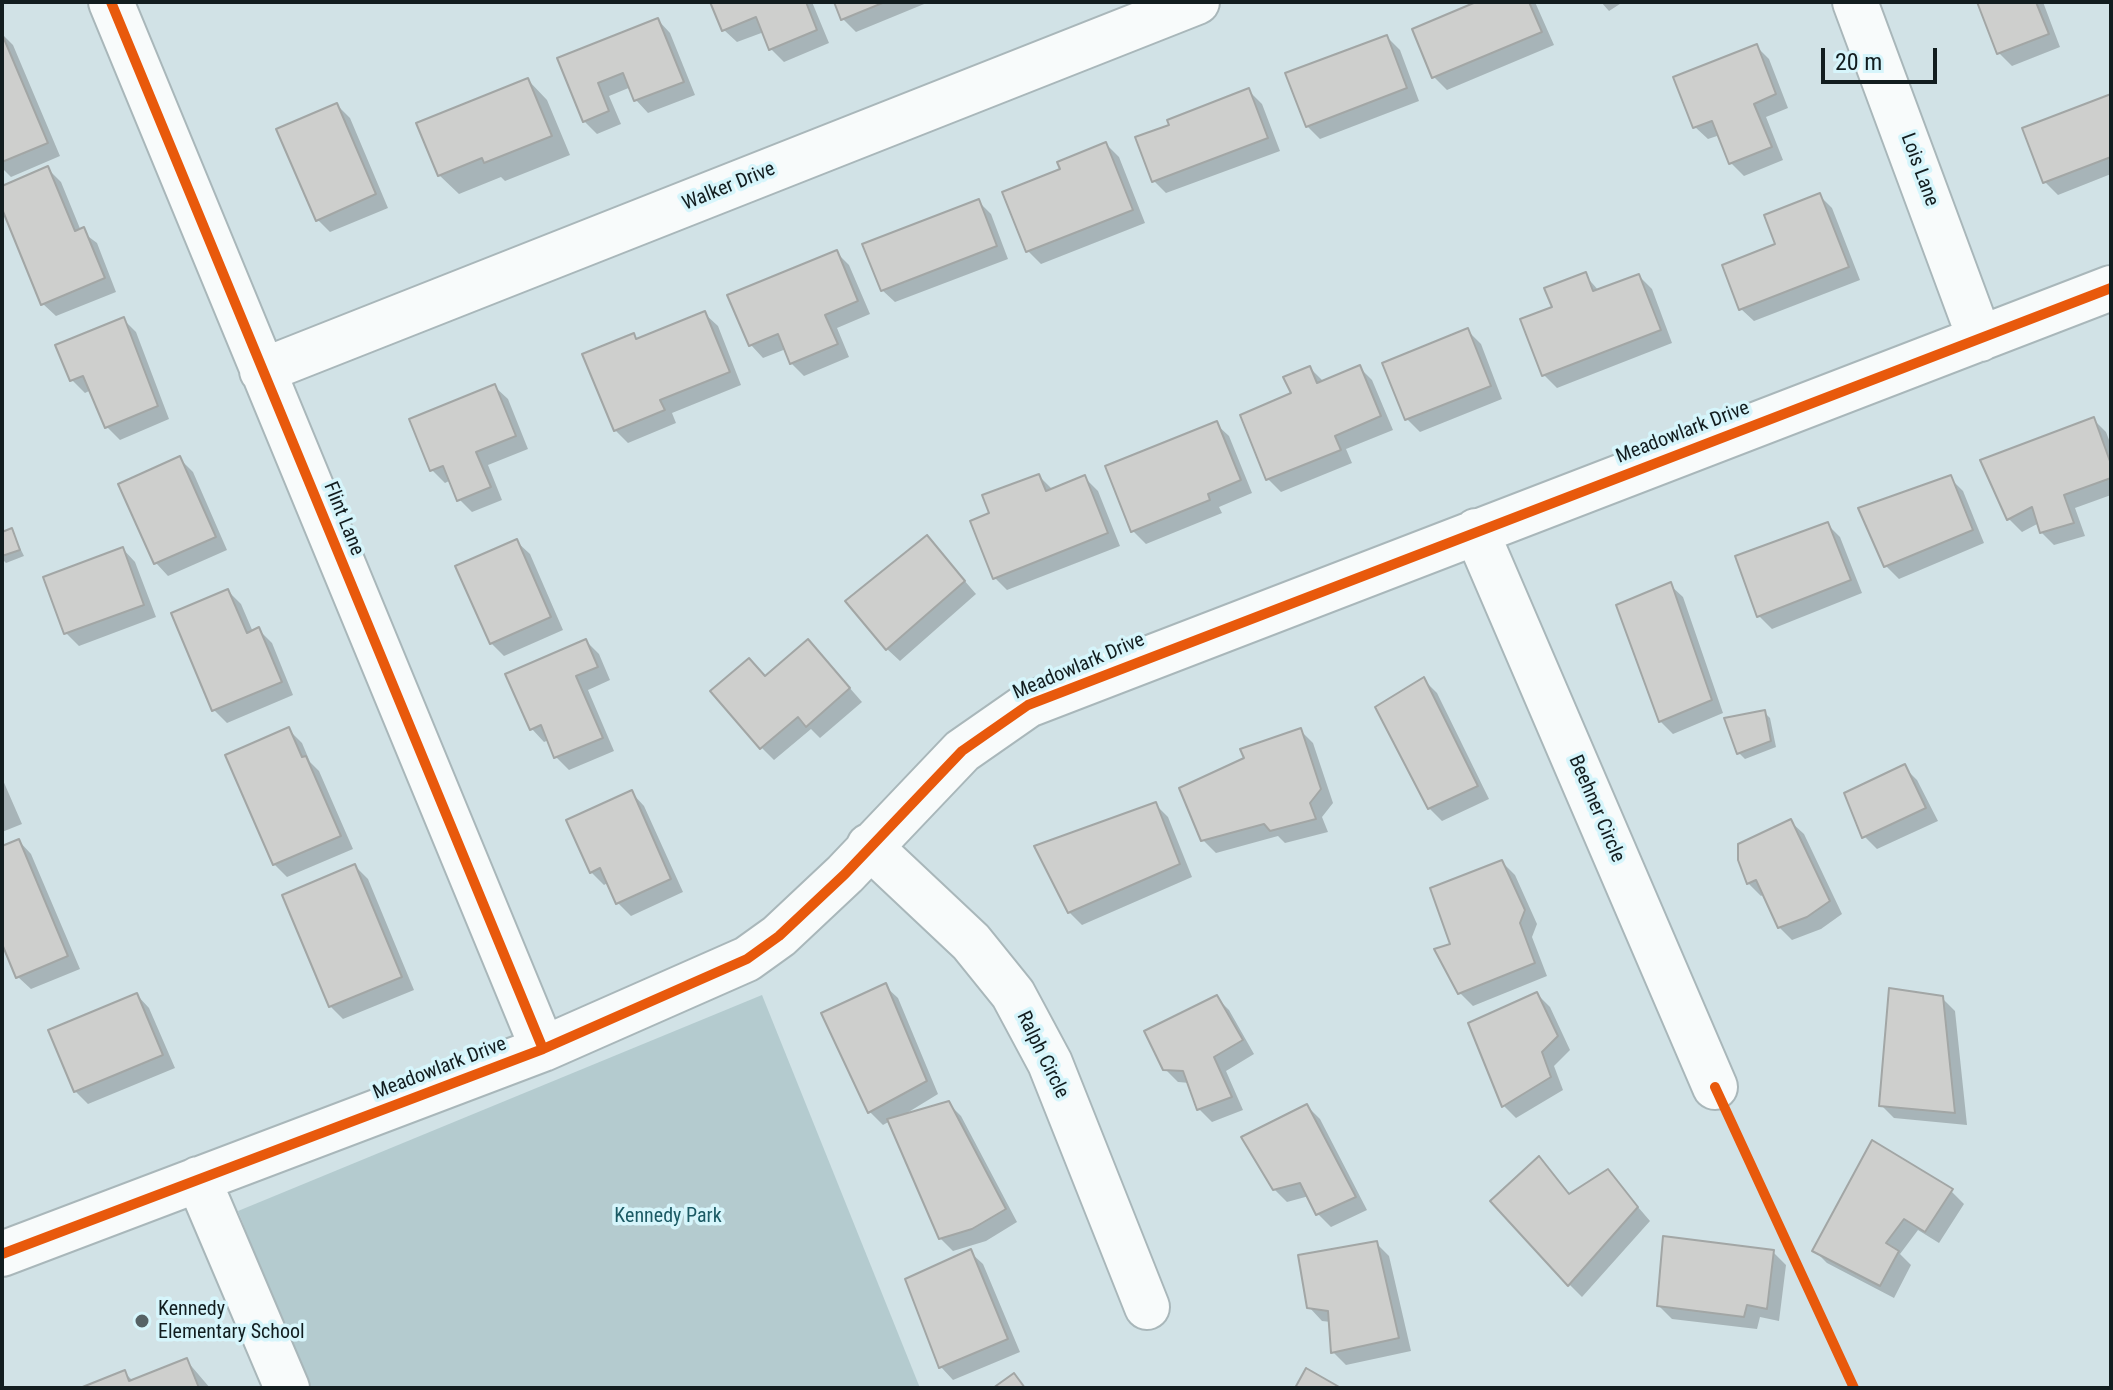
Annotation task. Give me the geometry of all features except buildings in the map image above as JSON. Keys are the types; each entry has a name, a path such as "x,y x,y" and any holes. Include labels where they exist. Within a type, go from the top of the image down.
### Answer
{"street":[{"name":"Flint Lane","path":"111,2 543,1049"},
{"name":"Walker Drive","path":"262,371 1197,2"},
{"name":"Lois Lane","path":"1855,2 1980,339"},
{"name":"Meadowlark Drive","path":"4,1247 198,1179 543,1049 747,959 779,936 845,874 962,751 1028,705 2111,288"},
{"name":"Beehner Circle","path":"1476,531 1715,1087"},
{"name":"Ralph Circle","path":"869,846 971,942 1013,994 1050,1063 1147,1307"},
{"path":"198,1179 287,1388"}],"green space":[{"name":"Kennedy Park","path":"762,995 920,1388 308,1388 238,1211"}],"cycle path":[{"path":"111,2 543,1049"},
{"path":"2,1254 543,1049 747,959 779,936 845,874 962,751 1028,705 2111,288"},
{"path":"1715,1087 1854,1388"}],"place":[{"name":"Kennedy Elementary School","path":"142,1321"}]}
